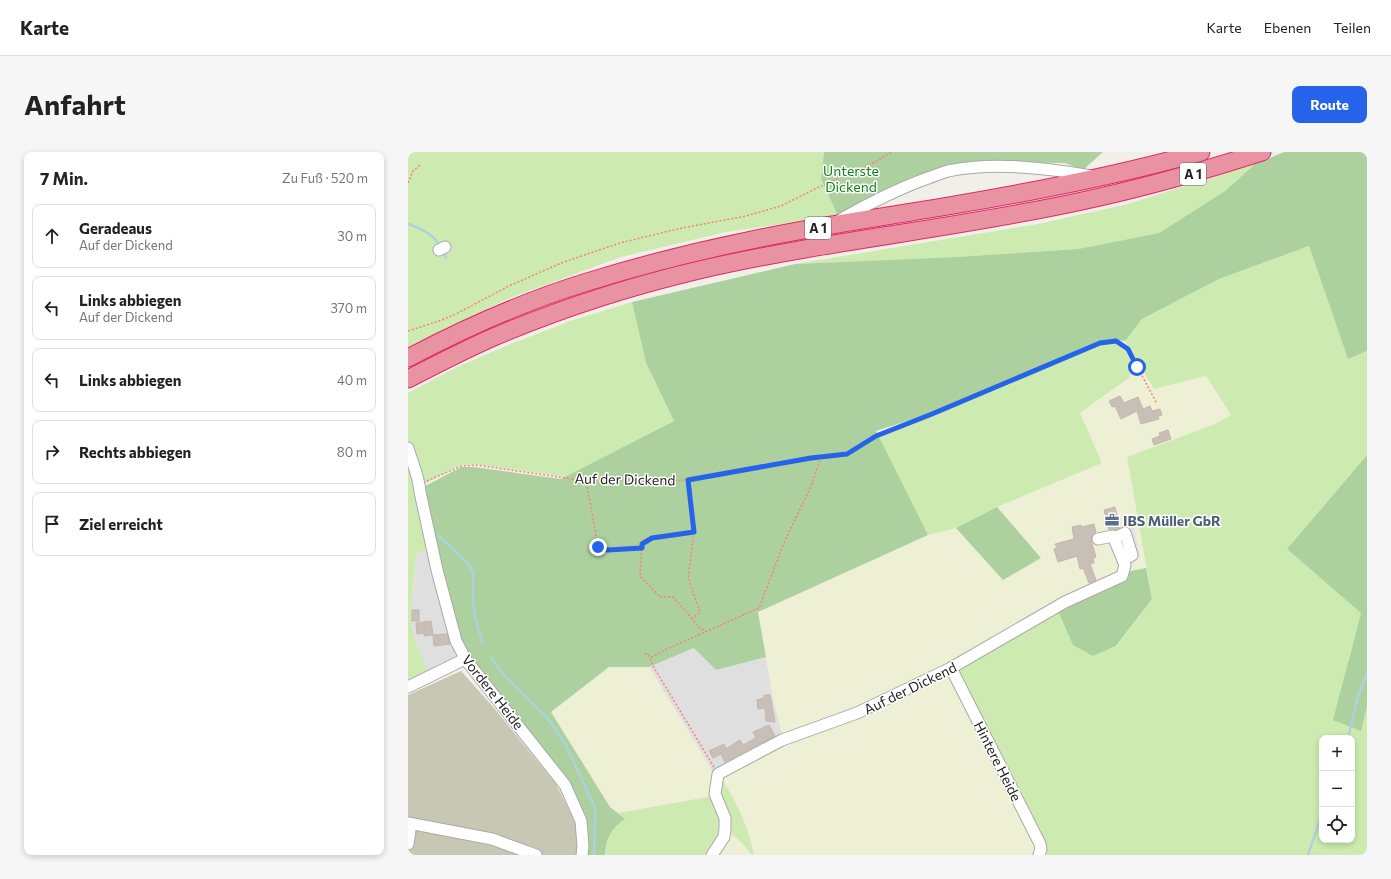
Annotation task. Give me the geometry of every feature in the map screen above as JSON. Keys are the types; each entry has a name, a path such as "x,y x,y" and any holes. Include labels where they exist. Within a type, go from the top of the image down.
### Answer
{"highway":[{"name":"A 1","path":"408,358 445,339 490,319 585,282 692,253 748,240 955,205 1101,178 1201,152"},
{"name":"A 1","path":"408,379 495,337 536,321 582,304 694,272 742,261 1082,201 1164,182 1262,152"}],"street":[{"path":"830,225 874,201 913,183 948,171 986,167 1025,168 1060,170 1101,178"},
{"name":"Vordere Heide","path":"408,448 420,483 420,492 437,570 456,640 465,659 565,785 581,821 583,846 582,855"},
{"name":"Auf der Dickend","path":"718,774 782,740 864,711 951,668 1059,605 1122,576 1125,565 1113,536 1098,539"},
{"path":"408,687 465,659"},
{"name":"Hintere Heide","path":"951,668 1040,844 1041,849 1039,855"},
{"path":"712,855 724,837 725,829 724,818 715,794 718,774"},
{"path":"408,844 410,824 492,839 536,855"}],"path":[{"path":"408,331 456,314 509,286 561,263 620,242 677,229 746,216 781,206 819,187 870,165 892,152"},
{"path":"408,183 413,171 420,165"},
{"name":"Auf der Dickend","path":"420,483 430,481 461,466 476,465 573,479 671,482 811,458 847,454 876,436 1100,343 1116,341 1128,349 1157,404"},
{"path":"650,658 759,608 784,545 811,486 821,458"},
{"path":"586,479 598,547 608,550 642,548"},
{"path":"688,480 694,532 688,578 700,612 692,619"},
{"path":"694,532 652,538 642,544 640,576 660,596 673,597 699,627 706,632"},
{"path":"645,654 648,654 653,666 718,774"}],"shaded area":[{"path":"1137,362 1154,389 1206,376 1231,415 1215,424 1127,457 1146,568 1130,571 1056,606 883,699 783,738 773,698 758,612 928,535 956,528 1003,580 1041,558 997,507 1102,463 1080,413 1129,379 1134,364"},
{"path":"1134,526 1140,557 1127,560 1118,533"},
{"path":"429,550 460,658 428,672 413,637 411,607 417,553"},
{"path":"695,648 716,670 766,657 773,698 783,738 713,774 649,667"},
{"path":"609,667 649,667 710,767 713,774 713,796 618,813 610,807 551,712"},
{"path":"461,671 494,708 556,784 576,826 579,855 408,855 408,695"},
{"path":"949,674 1038,846 1036,855 754,855 750,835 741,812 721,777 784,742"},
{"path":"728,831 742,843 752,855 715,855"}],"green space":[{"path":"408,152 824,152 821,179 838,216 726,232 621,257 507,299 408,347"},
{"name":"Unterste Dickend","path":"824,152 1103,152 1083,170 1065,163 988,162 949,165 912,177 875,195 838,216 821,179"},
{"path":"1284,152 1367,152 1367,351 1348,359 1309,246 1219,279 1142,319 1125,341 1099,341 932,413 876,431 928,535 758,612 766,657 716,670 694,648 649,667 609,667 551,712 610,807 625,819 616,826 610,834 605,855 585,855 584,821 467,658 459,640 418,490 461,467 474,467 561,479 674,421 646,363 632,302 795,264 955,257 1078,249 1159,233 1225,191 1255,164"},
{"path":"1255,164 1225,191 1159,233 1078,249 955,257 795,264 1038,224 1128,204"},
{"path":"1309,246 1348,359 1367,351 1367,455 1287,549 1362,613 1348,660 1361,730 1367,706 1367,855 1047,855 955,669 1058,609 1093,656 1117,646 1152,599 1127,457 1215,424 1231,415 1206,376 1154,389 1125,341 1142,319 1219,279"},
{"path":"632,302 646,363 674,421 566,477 476,464 460,465 417,488 408,450 408,393 455,368 513,343 573,320"},
{"path":"1116,343 1127,350 1134,364 1129,378 1080,413 1102,463 997,507 956,528 928,535 877,434 933,415 1101,344"},
{"path":"1367,455 1367,706 1361,731 1333,720 1361,613 1287,549"},
{"path":"408,465 429,550 417,553 412,607 412,628 414,638 428,672 408,684"},
{"path":"997,507 1041,558 1003,580 956,528"},
{"path":"1146,568 1152,599 1116,646 1093,656 1073,645 1056,606 1131,571"},
{"path":"721,777 737,806 749,833 754,855 752,855 742,843 728,831 720,799"},
{"path":"713,796 723,831 711,855 605,855 610,834 624,819 618,813"}],"building":[{"path":"1120,396 1124,403 1138,397 1143,409 1150,406 1152,411 1160,409 1162,415 1158,416 1159,419 1141,424 1137,411 1121,419 1115,406 1112,407 1109,401"},
{"path":"1168,430 1171,439 1154,445 1152,439 1160,436 1159,433"},
{"name":"IBS Müller GbR","path":"1115,507 1120,528 1116,530 1109,530 1104,510"},
{"path":"1094,524 1096,532 1092,536 1091,540 1096,557 1093,558 1094,563 1090,564 1096,580 1089,583 1083,568 1080,569 1077,556 1058,562 1054,549 1057,548 1055,544 1074,539 1072,527 1081,525 1081,527"},
{"path":"412,610 419,610 419,621 412,621"},
{"path":"431,621 433,635 424,636 424,633 417,634 416,623"},
{"path":"447,634 450,644 434,646 433,635"},
{"path":"764,695 770,695 775,722 766,721 765,708 758,709 757,700 764,698"},
{"path":"769,725 775,736 725,762 721,754 713,758 709,751 724,744 726,749 740,740 743,745 756,738 753,732"}],"waterway":[{"path":"408,224 427,232 438,242 441,247"},
{"path":"443,251 446,258"},
{"path":"439,536 469,565 473,573 475,618 482,642"},
{"path":"491,658 503,674 548,719 566,745 595,808 594,855"},
{"path":"1349,735 1358,696 1367,674"},
{"path":"1308,855 1319,823"}],"place":[{"name":"IBS Müller GbR","path":"1112,520"}],"route":[{"path":"598,547 608,550 642,548 642,544 652,538 694,532 688,480 811,458 847,454 853,452 876,436 1100,343 1116,341 1128,349 1137,367"}]}
